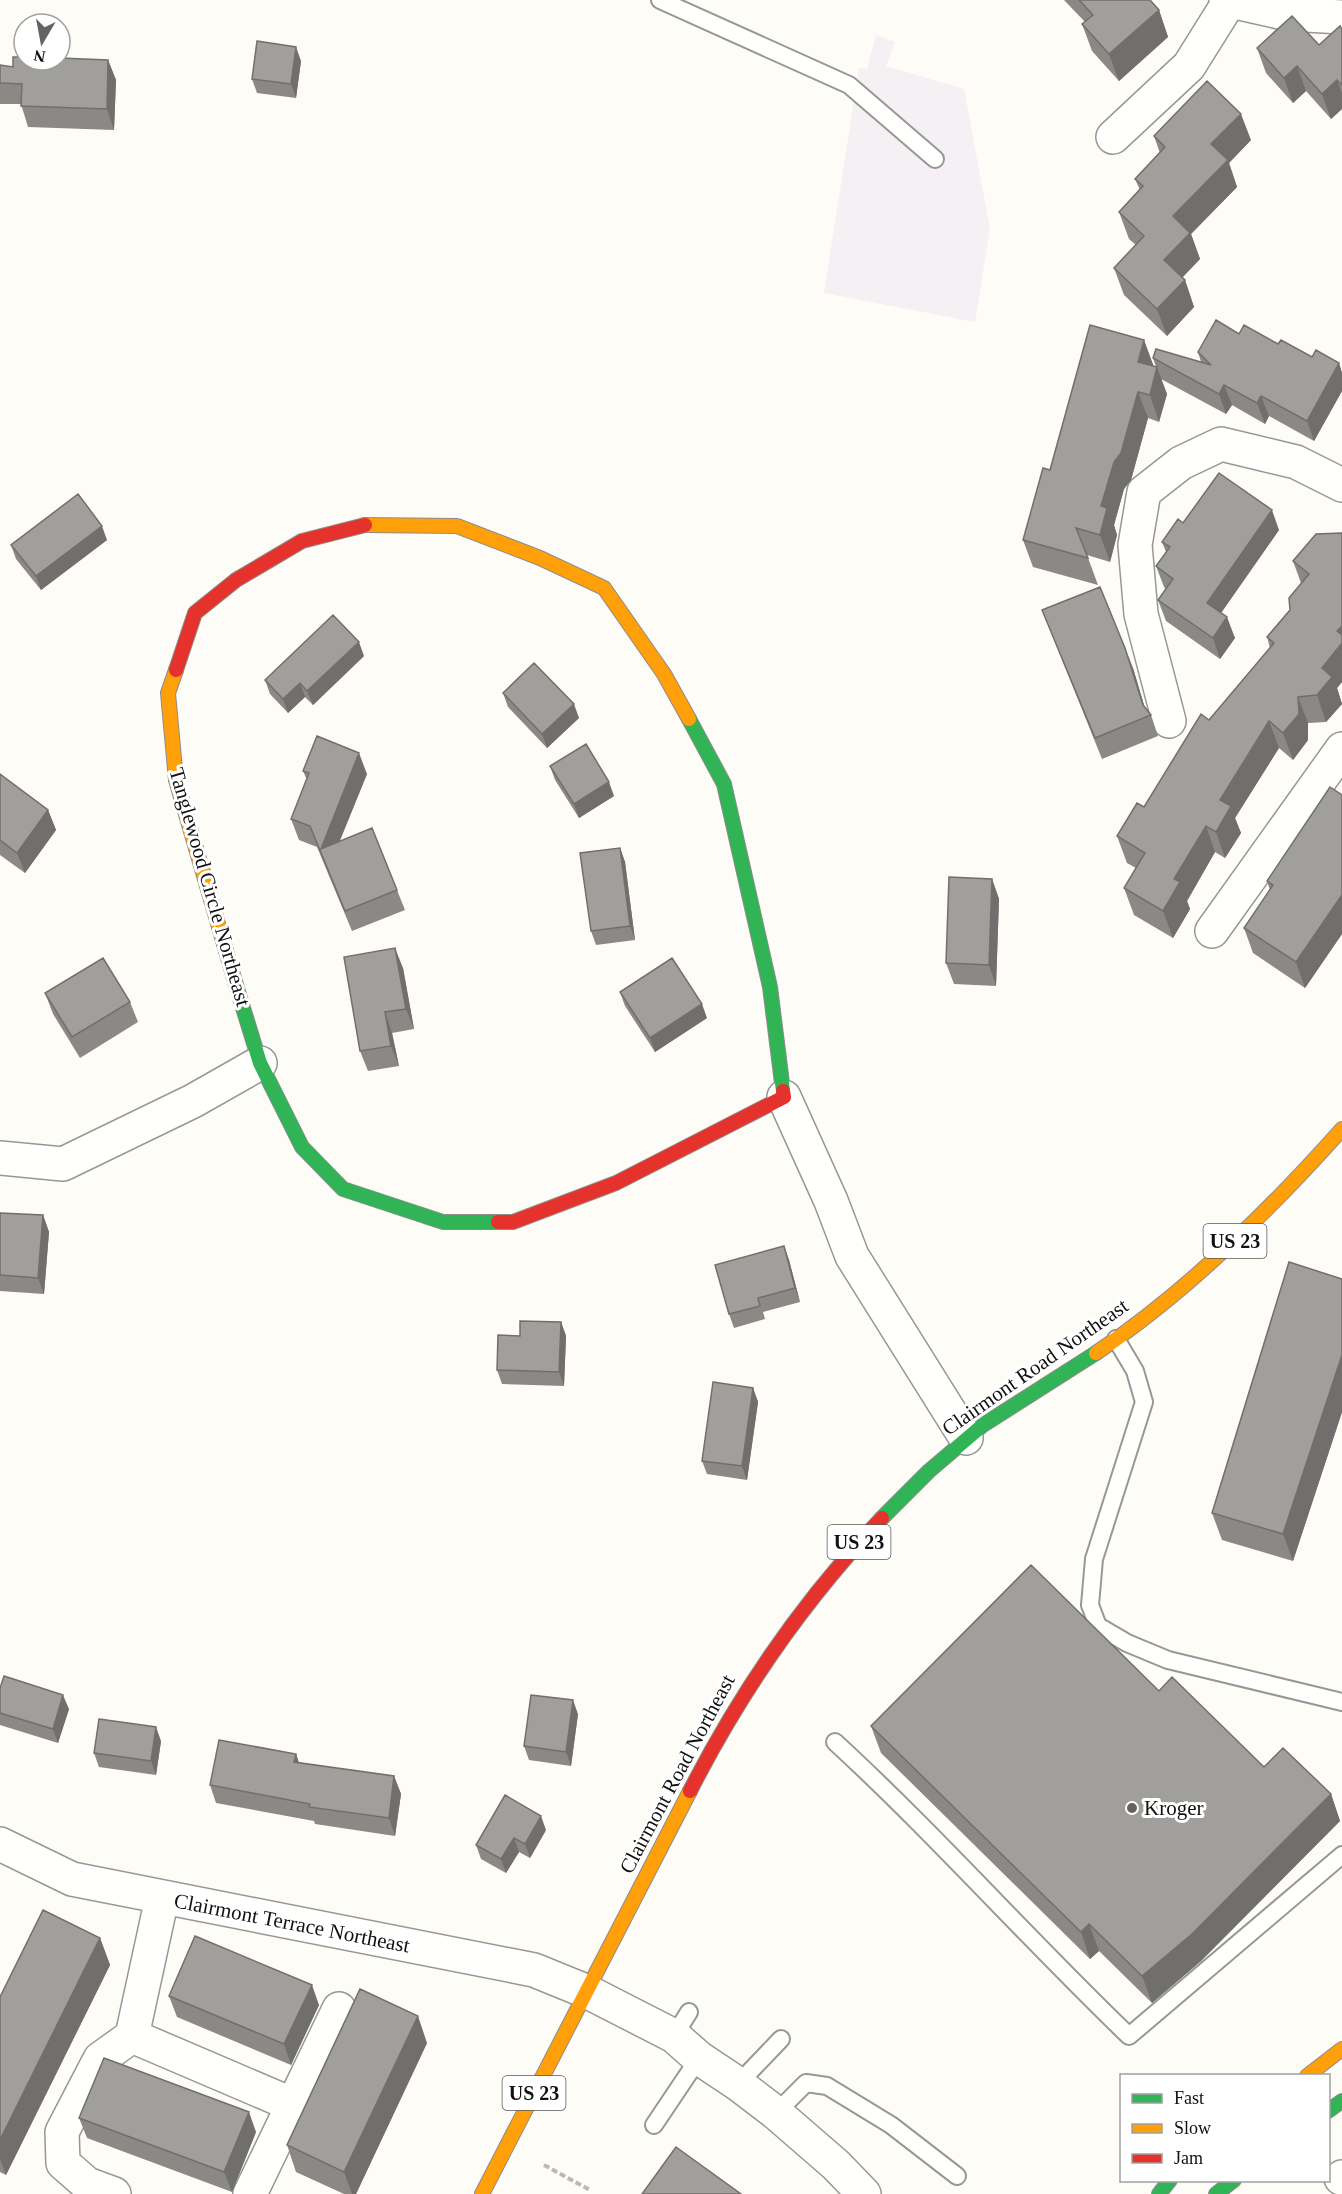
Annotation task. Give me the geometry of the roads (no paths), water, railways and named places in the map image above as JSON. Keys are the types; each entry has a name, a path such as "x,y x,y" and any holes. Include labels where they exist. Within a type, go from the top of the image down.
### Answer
{"street":[{"path":"1113,137 1189,66 1228,1 1288,14 1342,17"},
{"path":"1169,721 1141,614 1135,545 1144,492 1181,463 1221,444 1296,462 1342,485"},
{"name":"Tanglewood Circle Northeast","path":"784,1097 615,1183 513,1222 443,1222 343,1189 302,1147 260,1063 176,780 168,693 195,613 236,580 302,541 365,525 458,526 540,558 604,588 664,674 724,784 770,987 784,1097 831,1201 852,1256 966,1438"},
{"path":"1212,931 1342,749"},
{"path":"0,1158 63,1164 193,1101 260,1063"},
{"name":"Clairmont Road Northeast","path":"482,2194 588,1992 697,1775 750,1683 831,1572 908,1491 966,1438 1032,1391 1116,1339 1234,1242 1299,1178 1342,1129"},
{"name":"Clairmont Terrace Northeast","path":"0,1844 72,1879 525,1967 588,1992 681,2024 699,2058 776,2113 836,2165 864,2194"},
{"path":"114,2194 87,2184 63,2163 62,2132 100,2059 132,2036 162,1898"},
{"path":"250,2194 291,2104 339,2009"},
{"path":"132,2036 291,2104"},
{"path":"1310,2074 1342,2049"},
{"path":"1330,2110 1342,2101"},
{"path":"1159,2194 1169,2182"},
{"path":"1216,2194 1233,2182"}],"lane":[{"path":"660,0 849,85 935,159"},
{"path":"1116,1339 1135,1371 1144,1402 1094,1559 1090,1605 1098,1626 1127,1643 1168,1660 1342,1702"},
{"path":"835,1742 901,1803 1059,1969 1129,2036 1342,1855"},
{"path":"738,2084 781,2039"},
{"path":"654,2126 699,2058"},
{"path":"776,2113 806,2083 827,2086 891,2125 957,2176"}],"place":[{"name":"Kroger","path":"1132,1808"}]}
